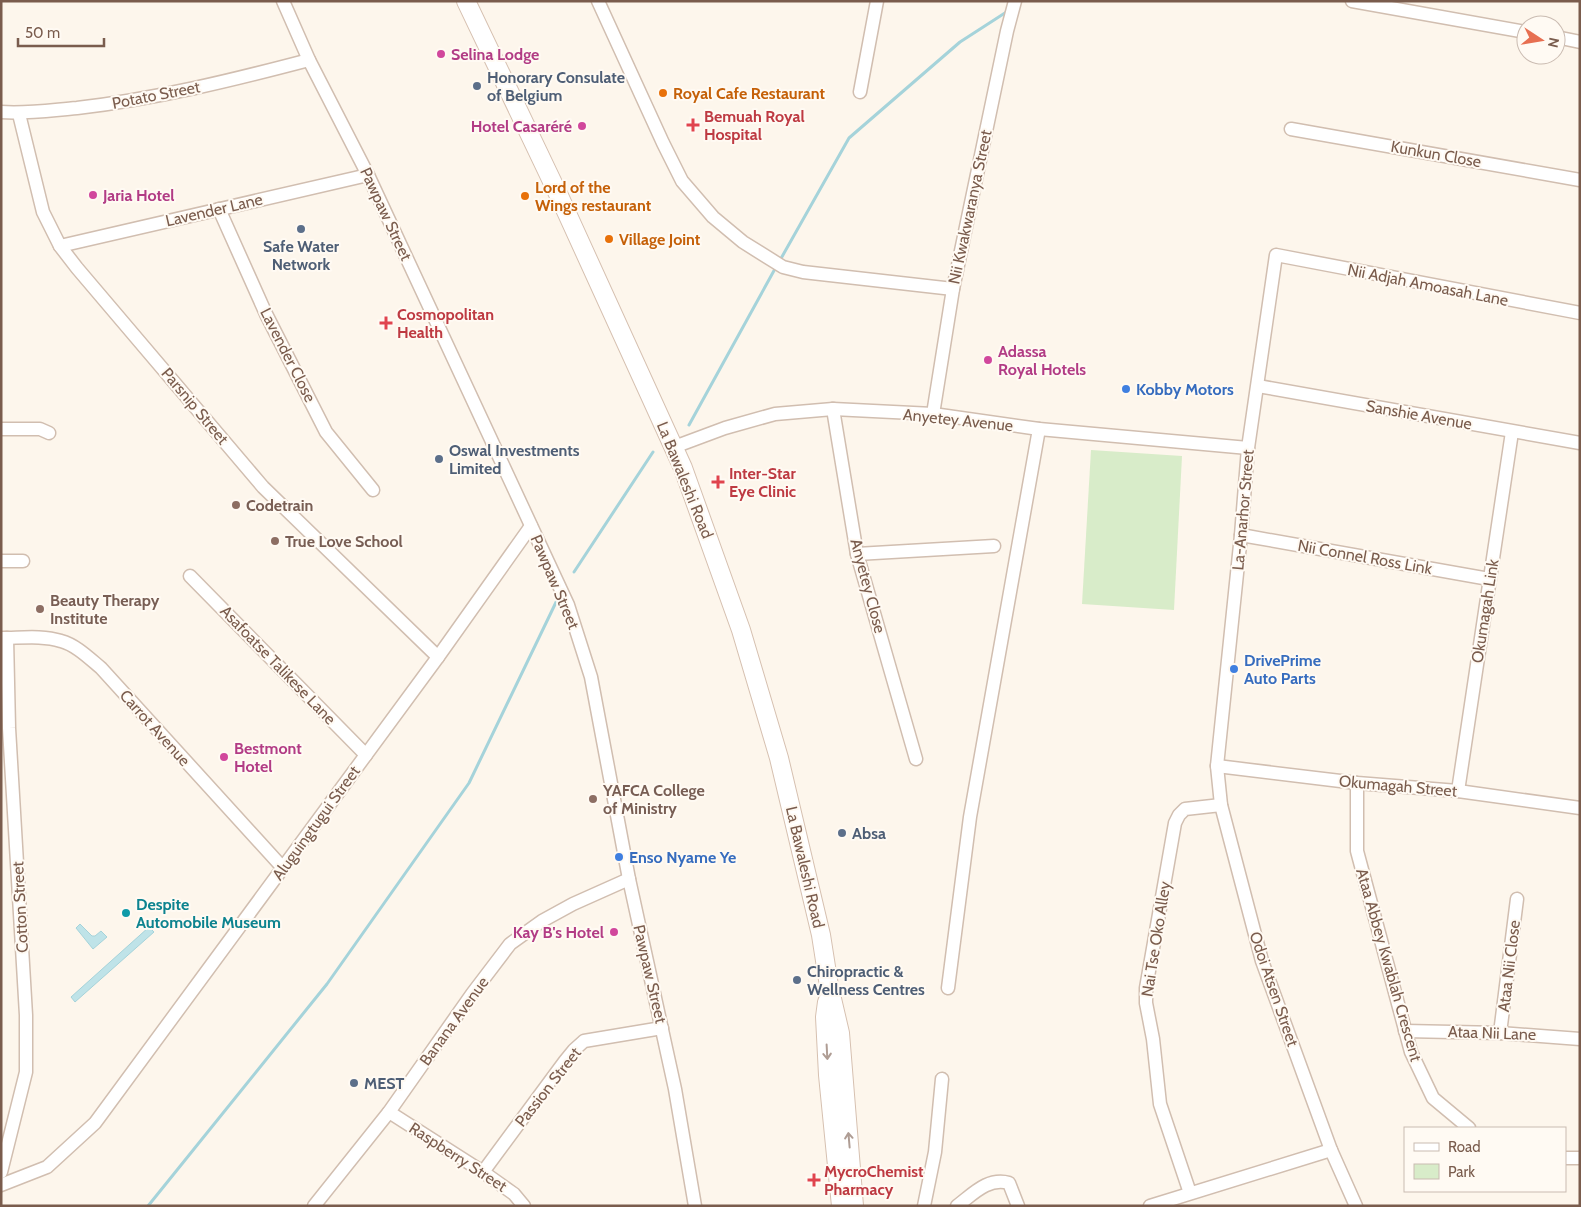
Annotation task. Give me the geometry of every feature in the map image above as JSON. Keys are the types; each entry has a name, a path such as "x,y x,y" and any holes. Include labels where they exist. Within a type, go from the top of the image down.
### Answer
{"main road":[{"name":"La Bawaleshi Road","path":"466,1 560,198 674,447 701,516 741,630 776,748 821,935 829,986 840,1033 854,1206"},
{"name":"La Bawaleshi Road","path":"829,986 825,1017 828,1075 841,1206"}],"street":[{"name":"Pawpaw Street","path":"283,1 309,60 368,175 568,605 591,677 629,879 675,1089 695,1206"},
{"path":"598,1 682,182 712,218 743,242 783,267 803,272 953,289"},
{"path":"860,92 877,1"},
{"name":"Nii Kwakwaranya Street","path":"933,414 953,289 1007,31 1015,1"},
{"path":"1352,1 1516,30"},
{"path":"1566,39 1580,42"},
{"name":"Potato Street","path":"1,112 19,114 119,103 223,82 309,60"},
{"name":"Parsnip Street","path":"19,114 43,212 60,246 264,487 438,657"},
{"name":"Kunkun Close","path":"1292,129 1580,180"},
{"name":"Lavender Lane","path":"60,246 368,175"},
{"name":"Lavender Close","path":"219,209 266,314 326,432 373,490"},
{"name":"Nii Adjah Amoasah Lane","path":"1276,255 1580,313"},
{"name":"La-Anarhor Street","path":"1217,766 1248,448 1276,255"},
{"name":"Sanshie Avenue","path":"1258,386 1580,443"},
{"name":"Anyetey Avenue","path":"674,447 725,428 775,414 833,409 933,414 1039,429 1248,448"},
{"name":"Anyetey Close","path":"833,409 857,554 916,760"},
{"path":"1,429 40,429 49,433"},
{"path":"948,988 970,817 1039,429"},
{"name":"Okumagah Link","path":"1458,791 1512,432"},
{"name":"Aluguingtugui Street","path":"1,1185 47,1167 95,1123 438,657 532,526"},
{"name":"Nii Connel Ross Link","path":"1241,535 1489,579"},
{"path":"857,554 994,546"},
{"path":"1,560 23,561"},
{"name":"Asafoatse Talikese Lane","path":"190,576 366,755"},
{"name":"Carrot Avenue","path":"4,638 45,638 63,641 101,668 283,868"},
{"name":"Cotton Street","path":"1,1172 26,1072 26,1015 4,638"},
{"name":"Okumagah Street","path":"1217,766 1357,783 1458,791 1580,808"},
{"name":"Odoi Atsen Street","path":"1217,766 1221,805 1262,962 1331,1150 1356,1206"},
{"name":"Ataa Abbey Kwablah Crescent","path":"1357,783 1357,851 1411,1052 1433,1098 1468,1127"},
{"name":"Nai Tse Oko Alley","path":"1190,1193 1160,1104 1153,1040 1146,1003 1146,988 1175,823 1185,809 1221,805"},
{"name":"Banana Avenue","path":"314,1206 390,1112 472,994 510,944 542,921 573,904 629,879"},
{"name":"Ataa Nii Close","path":"1500,1033 1517,899"},
{"name":"Passion Street","path":"483,1172 565,1061 584,1041 662,1028"},
{"name":"Ataa Nii Lane","path":"1405,1031 1500,1033 1580,1039"},
{"path":"924,1206 935,1152 942,1079"},
{"name":"Raspberry Street","path":"390,1112 483,1172 514,1194 524,1206"},
{"path":"1150,1206 1331,1150"},
{"path":"1566,1158 1580,1158"},
{"path":"957,1206 990,1182 1000,1181 1009,1183 1018,1206"}],"green space":[{"path":"1091,450 1182,456 1174,610 1082,604"}],"water":[{"path":"80,924 92,936 101,931 107,937 93,949 76,928"},
{"path":"149,927 154,932 75,1002 71,997"}],"waterway":[{"path":"779,262 849,138 960,42 1008,11"},
{"path":"689,425 776,267"},
{"path":"574,572 653,452"},
{"path":"148,1206 327,984 469,783 559,596"}],"place":[{"name":"Selina Lodge","path":"441,54"},
{"name":"Honorary Consulate of Belgium","path":"477,86"},
{"name":"Royal Cafe Restaurant","path":"663,93"},
{"name":"Bemuah Royal Hospital","path":"693,125"},
{"name":"Hotel Casaréré","path":"582,126"},
{"name":"Jaria Hotel","path":"93,195"},
{"name":"Lord of the Wings restaurant","path":"525,196"},
{"name":"Safe Water Network","path":"301,229"},
{"name":"Village Joint","path":"609,239"},
{"name":"Cosmopolitan Health","path":"386,323"},
{"name":"Adassa Royal Hotels","path":"988,360"},
{"name":"Kobby Motors","path":"1126,389"},
{"name":"Oswal Investments Limited","path":"439,459"},
{"name":"Inter-Star Eye Clinic","path":"718,482"},
{"name":"Codetrain","path":"236,505"},
{"name":"True Love School","path":"275,541"},
{"name":"Beauty Therapy Institute","path":"40,609"},
{"name":"DrivePrime Auto Parts","path":"1234,669"},
{"name":"Bestmont Hotel","path":"224,757"},
{"name":"YAFCA College of Ministry","path":"593,799"},
{"name":"Absa","path":"842,833"},
{"name":"Enso Nyame Ye","path":"619,857"},
{"name":"Despite Automobile Museum","path":"126,913"},
{"name":"Kay B's Hotel","path":"614,932"},
{"name":"Chiropractic & Wellness Centres","path":"797,980"},
{"name":"MEST","path":"354,1083"},
{"name":"MycroChemist Pharmacy","path":"814,1180"}]}
